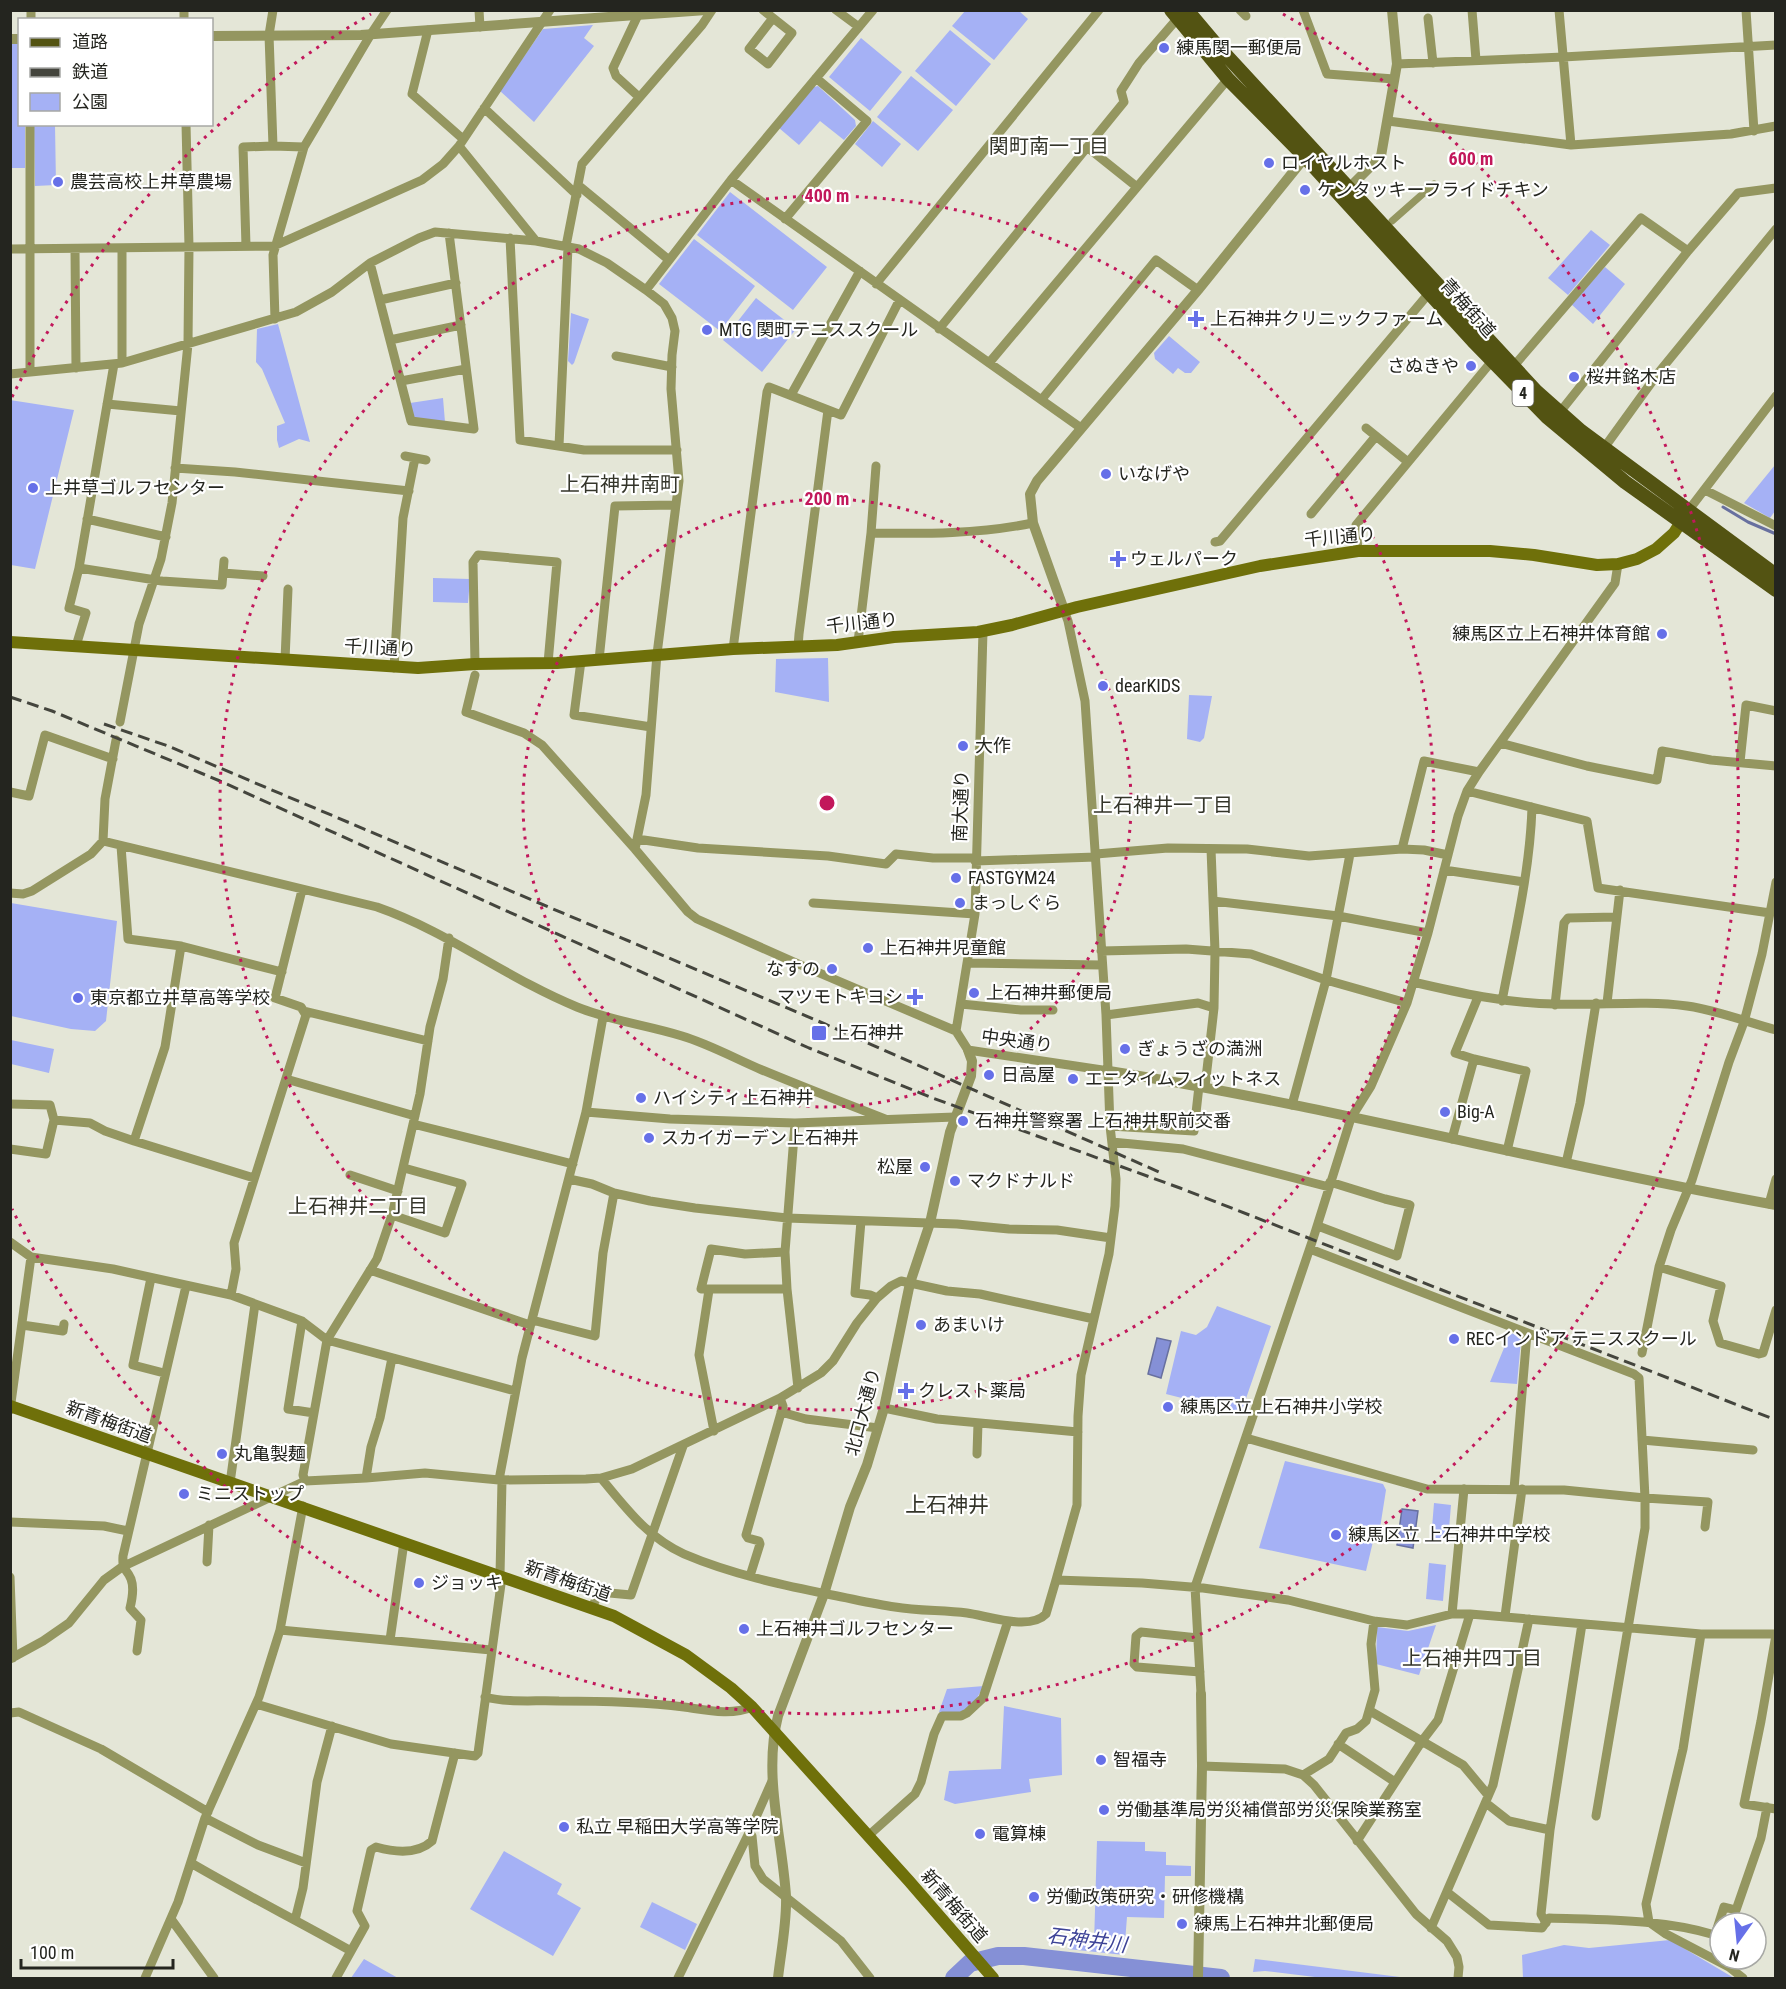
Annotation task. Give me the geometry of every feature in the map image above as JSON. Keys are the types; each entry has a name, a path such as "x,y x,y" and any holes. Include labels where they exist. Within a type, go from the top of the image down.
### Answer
{"main road":[{"name":"青梅街道","path":"1178,14 1228,79 1349,188 1513,367 1560,412 1776,590"},
{"name":"青梅街道","path":"1178,14 1214,42 1430,292 1546,417 1624,482 1685,517 1776,575"},
{"name":"千川通り","path":"10,642 394,668 475,670 657,654 837,645 894,637 983,631 1012,626 1064,610 1260,566 1358,550 1490,551 1597,565 1618,564 1637,559 1656,549 1669,539 1685,517"},
{"name":"新青梅街道","path":"11,1407 303,1506 592,1608 621,1619 686,1655 731,1688 774,1730 993,1978"}],"street":[{"path":"273,10 269,35 273,146"},
{"path":"275,319 274,246 304,147 387,10"},
{"path":"479,10 480,27"},
{"path":"10,249 274,246 422,180 442,164 461,143 550,10"},
{"path":"213,36 371,34 706,10"},
{"path":"559,446 567,246 582,164 702,25 712,10"},
{"path":"763,10 792,33 768,64 749,49 773,18"},
{"path":"836,10 859,27"},
{"path":"646,290 730,180 873,10"},
{"path":"876,284 1099,10"},
{"path":"1303,10 1327,74 1394,79"},
{"path":"1349,188 1381,156 1397,64 1392,10"},
{"path":"1472,10 1476,60"},
{"path":"1559,10 1571,145"},
{"path":"1746,10 1754,131"},
{"path":"939,329 1124,102 1121,91 1139,63 1178,14"},
{"path":"638,15 613,68 616,76 639,97"},
{"path":"1428,18 1433,63"},
{"path":"428,30 412,94 461,143 536,241"},
{"path":"1397,64 1776,45"},
{"path":"785,219 867,121 816,78"},
{"path":"989,363 1228,79"},
{"path":"484,108 577,195"},
{"path":"1388,121 1571,145 1754,131 1776,126"},
{"path":"30,126 30,372"},
{"path":"120,722 139,624 161,559 172,503 188,344 189,247 186,126"},
{"path":"246,246 243,147 304,147"},
{"path":"1087,147 1137,187"},
{"path":"601,1478 651,1534 684,1554 750,1576 895,1608 966,1613 1008,1621 1029,1622 1044,1617 1046,1614 1077,1505 1082,1372 1109,1254 1116,1179 1110,1126 1106,1015 1085,701 1068,621 1033,523 1030,494 1037,481 1198,290 1308,153"},
{"path":"730,180 1081,428"},
{"path":"1392,221 1434,184"},
{"path":"578,185 669,260"},
{"path":"1560,412 1688,251 1738,193 1776,188"},
{"path":"1513,367 1641,218 1688,251"},
{"path":"1604,448 1659,372 1776,229"},
{"path":"10,374 118,364 296,312 332,292 370,263 435,232 536,241 579,249 607,262 646,290 664,304 672,318 675,331 671,389 679,481 657,654 646,795 636,844"},
{"path":"370,263 411,421 474,429 449,233"},
{"path":"510,238 520,440 584,450 677,450"},
{"path":"76,646 86,613 69,608 79,568 107,404 118,364 122,248"},
{"path":"75,249 76,368"},
{"path":"1041,399 1156,260 1198,290"},
{"path":"791,395 860,271"},
{"path":"380,300 456,283"},
{"path":"1215,542 1220,541 1430,292"},
{"path":"733,649 769,387 841,415 899,301"},
{"path":"390,340 461,326"},
{"path":"616,356 672,367"},
{"path":"1358,550 1356,525 1492,361"},
{"path":"401,381 466,369"},
{"path":"1685,517 1776,396"},
{"path":"107,404 181,411"},
{"path":"798,647 828,410"},
{"path":"1366,428 1408,462"},
{"path":"1311,514 1376,436"},
{"path":"394,668 403,518 409,491 410,457 426,460"},
{"path":"858,642 871,533 876,466"},
{"path":"175,468 235,472 409,491"},
{"path":"1705,490 1776,526"},
{"path":"599,660 615,506 675,505"},
{"path":"87,519 166,537"},
{"path":"871,533 910,534 1005,529 1033,523"},
{"path":"548,663 556,562 478,555 473,562 475,670 466,712 524,733 542,745 636,844 688,912 697,919 956,1031 968,1050"},
{"path":"79,568 162,581 222,585 224,561"},
{"path":"1198,1974 1202,1766 1201,1694 1195,1587 1318,1226 1351,1118 1371,1086 1407,1003 1428,933 1458,816 1467,792 1479,772 1615,584 1618,564"},
{"path":"223,573 264,576"},
{"path":"285,660 288,589"},
{"name":"南大通り","path":"956,1031 975,914 983,631"},
{"path":"581,661 574,715 651,727"},
{"path":"1740,762 1746,705 1776,711"},
{"path":"10,792 29,796 45,735 113,759"},
{"path":"10,893 23,894 32,891 91,854 103,841 105,799 116,741"},
{"path":"1500,743 1657,780 1662,751 1711,760 1776,765"},
{"path":"1402,849 1424,761 1479,772"},
{"path":"1467,792 1587,820 1598,888 1770,913"},
{"path":"1502,1001 1524,882 1532,807"},
{"path":"103,841 377,907 449,938 502,971 577,1008 603,1017 684,1036 800,1086 885,1119"},
{"path":"636,844 818,855 886,864 896,854 975,860 1096,855 1168,848 1247,849 1310,856 1402,849 1424,850 1448,855"},
{"path":"121,846 128,939 181,946 282,972"},
{"path":"1110,1126 1194,1131 1214,1008 1215,951 1211,849"},
{"path":"1293,1105 1326,981 1350,854"},
{"path":"1444,870 1524,882"},
{"path":"1642,1353 1659,1267 1744,1022 1776,882"},
{"path":"231,1295 236,1269 234,1243 306,1015 301,1007 275,998 302,890"},
{"path":"1607,1003 1620,890"},
{"path":"1213,901 1338,916 1428,933"},
{"path":"813,903 975,914"},
{"path":"1555,1005 1564,923 1568,918 1616,917"},
{"path":"305,1481 303,1475 327,1340 377,1259 392,1215 414,1120 428,1041 443,979 449,938"},
{"path":"134,1141 165,1047 181,946"},
{"path":"1101,951 1186,949 1251,954 1326,981 1407,1003"},
{"path":"968,963 1102,965"},
{"path":"1413,982 1502,1001 1555,1005 1646,1003 1689,1006 1776,1030"},
{"path":"1478,997 1455,1053 1526,1071 1507,1151"},
{"path":"1106,1015 1198,1003 1214,1008"},
{"path":"1566,1163 1580,1103 1596,1003"},
{"path":"961,1004 1021,1010 1053,1010"},
{"path":"304,1011 428,1041"},
{"path":"256,1704 391,1744 476,1756 478,1753 501,1576 501,1480 515,1391 586,1112 603,1017"},
{"name":"中央通り","path":"968,1050 1109,1071"},
{"name":"中央通り","path":"963,1096 971,1076 972,1060 968,1050"},
{"path":"1452,1139 1474,1059"},
{"path":"1109,1071 1293,1105 1772,1204 1776,1179"},
{"path":"286,1079 414,1120 573,1164"},
{"name":"北口大通り","path":"778,1978 786,1899 772,1781 774,1730 824,1594 850,1507 867,1465 884,1407 910,1283 930,1223 950,1132 963,1096"},
{"path":"10,1104 50,1105 54,1120 45,1154 10,1149"},
{"path":"586,1112 670,1119 795,1123 955,1117"},
{"path":"54,1120 90,1123 134,1141 254,1178"},
{"path":"795,1123 785,1252 798,1388"},
{"path":"1112,1142 1183,1149 1410,1205 1397,1256 1318,1226"},
{"path":"392,1215 445,1233 462,1184 404,1168"},
{"path":"350,1175 398,1191"},
{"path":"569,1179 650,1202 695,1208 787,1218 1057,1230 1111,1238"},
{"path":"370,1270 531,1323 595,1336 603,1253 614,1193"},
{"path":"861,1221 855,1293 878,1298"},
{"path":"10,1242 31,1257 113,1269 231,1295 302,1321 327,1340 515,1391"},
{"path":"785,1252 745,1254 711,1249 701,1289 787,1289"},
{"path":"1310,1249 1639,1378 1645,1528 1596,1816"},
{"path":"11,1407 31,1257"},
{"path":"1659,1267 1721,1286 1713,1320 1720,1343 1759,1354 1763,1353 1776,1310"},
{"path":"151,1278 132,1365 164,1373"},
{"path":"10,1577 12,1658 69,1623 104,1580 122,1567 305,1481 424,1473 501,1480 601,1478 632,1469 714,1431 798,1388 828,1367 878,1298 901,1281 947,1292 980,1294 1094,1319"},
{"path":"137,1651 141,1620 130,1608 131,1579 122,1567 128,1531 186,1286"},
{"path":"709,1290 699,1354 714,1431"},
{"path":"230,1483 255,1304"},
{"path":"302,1321 288,1409 315,1413"},
{"path":"22,1325 63,1331 64,1324"},
{"path":"1505,1616 1518,1489 1527,1333"},
{"path":"366,1478 392,1358"},
{"path":"750,1576 760,1544 759,1541 748,1538 746,1535 782,1412 783,1406 780,1398"},
{"path":"884,1407 937,1419 1078,1432"},
{"path":"782,1412 806,1419 878,1428"},
{"path":"976,1454 978,1423"},
{"path":"1246,1438 1427,1489 1564,1490 1708,1503 1705,1527"},
{"path":"1642,1440 1753,1450"},
{"path":"592,1608 599,1592 631,1595 683,1446"},
{"path":"1452,1614 1464,1489"},
{"path":"146,1978 171,1918 206,1815 256,1704 280,1630 303,1506"},
{"path":"10,1522 104,1526 128,1531"},
{"path":"207,1563 210,1525"},
{"path":"390,1640 404,1542"},
{"path":"1056,1581 1195,1587 1288,1600 1374,1621 1407,1625 1452,1614 1470,1614 1627,1629 1701,1634 1776,1635 1744,1804 1771,1808 1736,1910 1724,1907 1715,1935 1692,1928 1649,1922 1549,1918 1542,1928 1489,1925 1447,1892"},
{"path":"1357,1841 1438,1720 1470,1614"},
{"path":"1431,1928 1493,1785 1529,1618"},
{"path":"868,1836 915,1794 942,1716 961,1716 968,1713 983,1698 1008,1621"},
{"path":"1303,1775 1329,1759 1346,1733 1358,1729 1366,1721 1375,1690 1371,1644 1374,1621"},
{"path":"1545,1923 1541,1914 1550,1830 1582,1624"},
{"path":"280,1630 491,1650"},
{"path":"1198,1638 1141,1632 1136,1636 1134,1664 1137,1667 1200,1672"},
{"path":"1701,1634 1683,1749 1646,1904 1649,1922 1666,1934 1729,1967 1743,1978"},
{"path":"485,1697 536,1701 611,1702 710,1711 741,1712 752,1707"},
{"path":"1370,1711 1463,1765 1487,1799 1509,1821 1550,1830"},
{"path":"10,1713 19,1712 100,1749 258,1845 306,1863"},
{"path":"295,1920 300,1903 317,1782 332,1726"},
{"path":"1338,1744 1395,1782"},
{"path":"336,1978 365,1926 357,1911 371,1850 376,1847 399,1853 427,1845 432,1841 454,1753"},
{"path":"1202,1766 1286,1769 1303,1775 1314,1785 1416,1914 1447,1941 1460,1967 1458,1978"},
{"path":"678,1978 772,1781"},
{"path":"749,1833 752,1836 755,1866 763,1880 841,1941 870,1978"},
{"path":"191,1863 248,1897 351,1951"},
{"path":"171,1918 212,1978"}],"green space":[{"path":"965,11 1019,11 1028,19 994,60 952,26"},
{"path":"593,25 584,38 594,46 534,122 500,91 543,29"},
{"path":"950,30 991,64 956,106 915,71"},
{"path":"861,38 902,72 870,111 829,77"},
{"name":"農芸高校上井草農場","path":"10,43 18,43 18,126 25,126 25,168 11,168"},
{"path":"911,76 953,110 918,151 877,117"},
{"path":"818,86 855,120 856,126 844,140 820,121 799,145 779,128 814,87"},
{"path":"873,121 901,144 882,167 855,144"},
{"path":"34,126 55,126 56,185 35,186"},
{"path":"730,192 827,267 793,310 697,235"},
{"path":"1591,230 1610,245 1568,295 1548,278"},
{"path":"694,239 755,286 720,331 659,284"},
{"path":"1605,267 1625,284 1593,324 1571,304"},
{"path":"756,298 796,329 762,372 723,340"},
{"path":"571,313 589,319 572,365 568,361"},
{"path":"278,324 310,442 299,439 279,448 277,426 285,423 262,369 256,362 257,329"},
{"path":"1169,336 1200,362 1191,373 1185,373 1178,368 1173,374 1155,359 1154,353"},
{"path":"443,398 445,422 413,418 410,403"},
{"name":"上井草ゴルフセンター","path":"10,400 74,410 35,569 11,565"},
{"path":"1775,465 1775,511 1770,518 1744,503"},
{"path":"433,578 470,579 468,603 433,602"},
{"path":"828,658 829,702 775,692 776,659"},
{"path":"1189,695 1212,696 1204,738 1200,742 1187,739"},
{"path":"11,903 117,921 106,1021 95,1031 71,1029 11,1016"},
{"path":"11,1040 54,1049 49,1073 11,1064"},
{"path":"1217,1306 1271,1326 1241,1413 1166,1394 1181,1331 1196,1335 1207,1327"},
{"path":"1508,1332 1519,1336 1521,1340 1517,1384 1490,1382 1504,1348 1502,1347"},
{"path":"1285,1461 1383,1484 1386,1490 1380,1528 1375,1533 1366,1571 1259,1548"},
{"path":"1434,1503 1451,1505 1448,1541 1431,1540"},
{"path":"1429,1563 1446,1565 1443,1601 1426,1599"},
{"path":"1436,1625 1419,1675 1376,1664 1377,1627 1408,1631"},
{"path":"984,1686 974,1703 959,1714 939,1712 947,1689"},
{"path":"1004,1706 1061,1718 1062,1775 1029,1779 1031,1792 955,1804 944,1800 949,1771 1001,1769"},
{"path":"1097,1841 1145,1842 1145,1851 1166,1852 1166,1865 1191,1866 1191,1876 1165,1876 1164,1918 1127,1917 1124,1955 1068,1949 1069,1939 1084,1939 1084,1944 1094,1944"},
{"path":"504,1851 562,1884 557,1894 581,1908 553,1956 470,1909"},
{"path":"652,1902 697,1924 685,1950 640,1927"},
{"path":"1670,1940 1708,1963 1708,1971 1722,1971 1734,1978 1523,1978 1522,1955 1564,1945 1589,1948"},
{"path":"364,1959 398,1978 351,1978"},
{"path":"1255,1959 1400,1978 1323,1978 1265,1971 1253,1972"}],"shaded area":[{"path":"1157,1338 1171,1341 1161,1378 1148,1374"},
{"path":"1402,1509 1418,1511 1413,1548 1397,1545"}],"waterway":[{"path":"1723,507 1748,522 1776,534"},
{"name":"石神井川","path":"954,1978 970,1963 998,1956 1024,1956 1221,1978"}],"railway":[{"path":"10,697 52,711 220,781 809,1048 930,1097 1180,1188 1776,1420"},
{"path":"104,724 168,746 825,1024 1159,1172"}],"place":[{"name":"練馬関一郵便局","path":"1164,48"},
{"name":"ロイヤルホスト","path":"1269,163"},
{"name":"農芸高校上井草農場","path":"58,182"},
{"name":"ケンタッキーフライドチキン","path":"1305,190"},
{"name":"上石神井クリニックファーム","path":"1196,319"},
{"name":"MTG 関町テニススクール","path":"707,330"},
{"name":"さぬきや","path":"1471,366"},
{"name":"桜井銘木店","path":"1574,377"},
{"name":"いなげや","path":"1106,474"},
{"name":"上井草ゴルフセンター","path":"33,488"},
{"name":"ウェルパーク","path":"1118,559"},
{"name":"練馬区立上石神井体育館","path":"1662,634"},
{"name":"dearKIDS","path":"1103,686"},
{"name":"大作","path":"963,746"},
{"name":"FASTGYM24","path":"956,878"},
{"name":"まっしぐら","path":"960,903"},
{"name":"上石神井児童館","path":"868,948"},
{"name":"なすの","path":"832,969"},
{"name":"上石神井郵便局","path":"974,993"},
{"name":"マツモトキヨシ","path":"915,997"},
{"name":"東京都立井草高等学校","path":"78,998"},
{"name":"上石神井","path":"819,1033"},
{"name":"ぎょうざの満洲","path":"1125,1049"},
{"name":"日高屋","path":"989,1075"},
{"name":"エニタイムフィットネス","path":"1073,1079"},
{"name":"ハイシティ上石神井","path":"641,1098"},
{"name":"Big-A","path":"1445,1112"},
{"name":"石神井警察署 上石神井駅前交番","path":"963,1121"},
{"name":"スカイガーデン上石神井","path":"649,1138"},
{"name":"松屋","path":"925,1167"},
{"name":"マクドナルド","path":"955,1181"},
{"name":"あまいけ","path":"921,1325"},
{"name":"RECインドア テニススクール","path":"1454,1339"},
{"name":"クレスト薬局","path":"906,1391"},
{"name":"練馬区立 上石神井小学校","path":"1168,1407"},
{"name":"丸亀製麺","path":"222,1454"},
{"name":"ミニストップ","path":"184,1494"},
{"name":"練馬区立 上石神井中学校","path":"1336,1535"},
{"name":"ジョッキ","path":"419,1583"},
{"name":"上石神井ゴルフセンター","path":"744,1629"},
{"name":"智福寺","path":"1101,1760"},
{"name":"労働基準局労災補償部労災保険業務室","path":"1104,1810"},
{"name":"私立 早稲田大学高等学院","path":"564,1827"},
{"name":"電算棟","path":"980,1834"},
{"name":"労働政策研究・研修機構","path":"1034,1897"},
{"name":"練馬上石神井北郵便局","path":"1182,1924"}],"district":[{"name":"関町南一丁目","path":"1049,146"},
{"name":"上石神井南町","path":"620,484"},
{"name":"上石神井一丁目","path":"1163,805"},
{"name":"上石神井二丁目","path":"358,1206"},
{"name":"上石神井","path":"947,1505"},
{"name":"上石神井四丁目","path":"1472,1658"}]}
